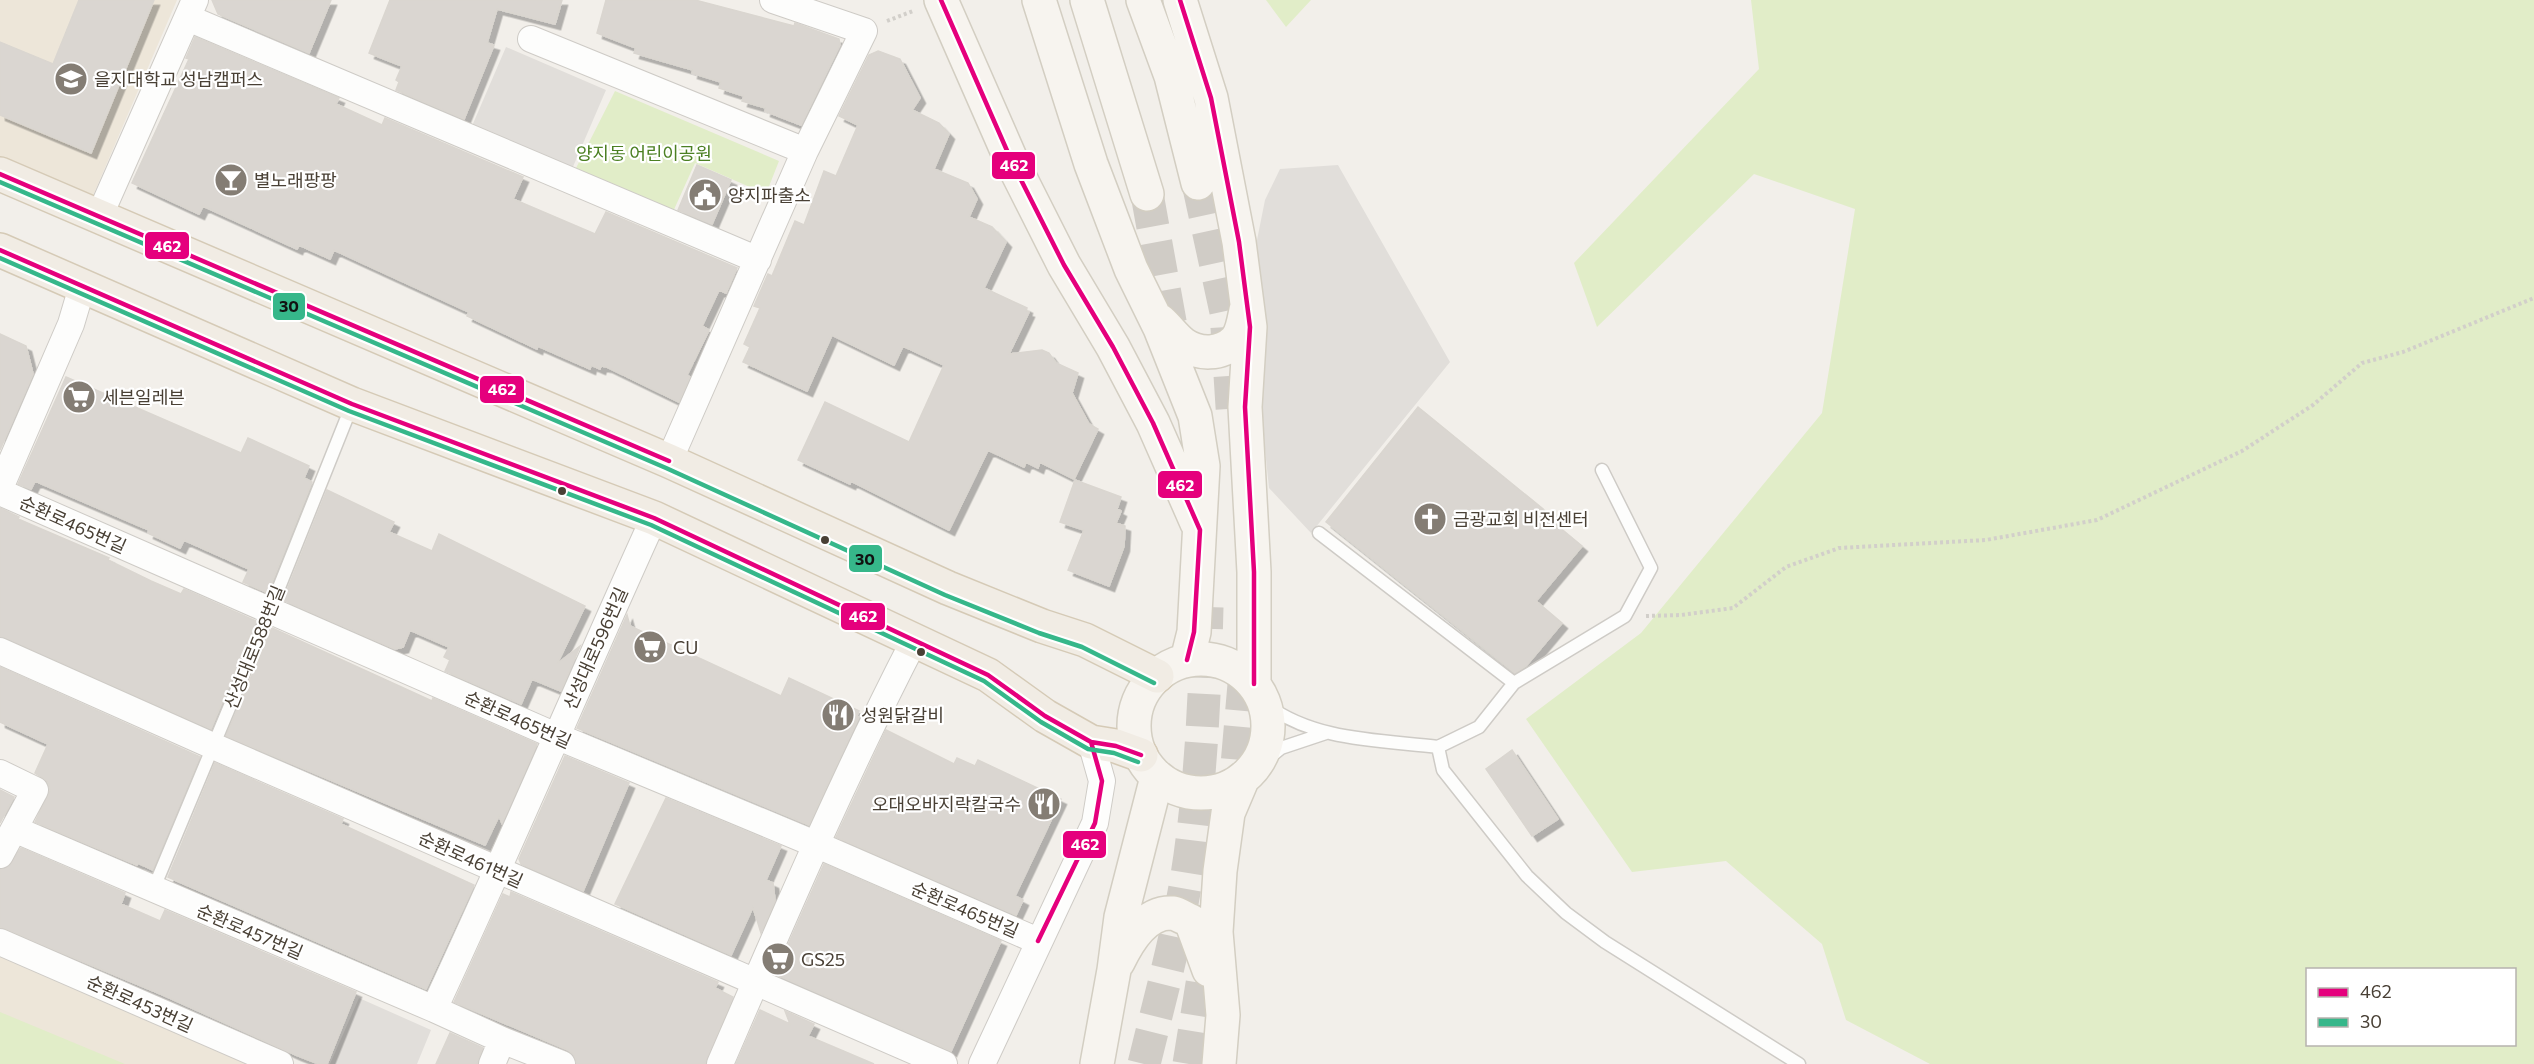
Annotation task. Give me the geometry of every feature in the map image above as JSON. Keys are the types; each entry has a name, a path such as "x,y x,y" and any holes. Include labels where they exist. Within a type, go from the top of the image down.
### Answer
{"main road":[{"path":"1039,0 1091,164 1131,269 1153,313 1195,416 1203,466 1194,632 1187,660"},
{"path":"1087,0 1147,194"},
{"path":"1143,0 1171,76 1198,183"},
{"path":"1180,0 1211,98 1239,242 1250,327 1245,407 1259,694"},
{"path":"928,5 1064,265 1113,347 1148,413 1200,530"},
{"path":"0,174 669,461 948,588 1042,626 1085,640 1157,676"},
{"path":"0,250 352,404 654,518 988,675 1045,716 1091,742 1116,746 1149,766 1177,789 1199,794 1222,790 1246,776"},
{"path":"1153,313 1182,343 1198,352 1211,352 1221,350 1236,340 1243,325 1247,303"},
{"path":"1097,1064 1114,970 1120,917 1149,766 1135,735 1136,713 1143,692 1157,676 1171,666 1187,660 1206,659 1224,663 1241,671 1259,694 1269,721 1267,740 1261,757 1246,776 1227,813 1216,932 1223,1015 1219,1064"},
{"path":"1114,970 1126,945 1140,926 1158,916 1173,913 1191,921 1223,1015"}],"street":[{"path":"669,461 806,151 864,31 773,0"},
{"path":"99,217 192,9 758,260"},
{"path":"531,39 806,151"},
{"path":"0,490 71,324 82,287"},
{"name":"순환로465번길","path":"0,490 556,736 815,844 1038,941"},
{"name":"산성대로596번길","path":"434,1009 654,518"},
{"path":"720,1064 815,844 915,639"},
{"name":"순환로461번길","path":"0,651 944,1064"},
{"path":"981,1064 1095,823 1102,781 1091,742"},
{"path":"0,773 35,790 0,855"},
{"name":"순환로457번길","path":"14,829 562,1064"},
{"name":"순환로453번길","path":"0,942 280,1064"},
{"path":"492,1064 502,1040"}],"lane":[{"name":"산성대로588번길","path":"153,890 270,610 352,404"},
{"path":"1259,694 1281,716 1326,733 1438,747 1479,727 1514,683 1624,616 1651,568 1602,470"},
{"path":"1318,532 1514,683"},
{"path":"1246,776 1281,748 1295,741 1326,733"},
{"path":"1438,747 1443,770 1527,876 1566,913 1605,942 1799,1064"}],"path":[{"path":"864,31 928,5"},
{"path":"1624,616 1682,615 1733,608 1786,567 1839,548 1986,540 2097,520 2242,451 2313,405 2362,363 2403,352 2534,297"}],"shaded area":[{"name":"을지대학교 성남캠퍼스","path":"0,0 177,0 92,198 0,158"},
{"path":"506,47 606,90 572,169 472,126"},
{"path":"1338,165 1450,362 1311,533 1269,488 1253,332 1256,245 1265,200 1280,169"},
{"path":"0,940 282,1064 0,1064"},
{"path":"359,998 431,1030 417,1064 330,1064"}],"green space":[{"path":"1266,0 1311,0 1286,27"},
{"path":"1751,0 2534,0 2534,1064 1930,1064 1846,1020 1822,944 1726,861 1632,872 1526,719 1641,633 1822,413 1855,209 1754,174 1597,327 1574,263 1759,69"},
{"name":"양지동 어린이공원","path":"615,91 779,161 766,194 695,163 672,214 573,174"},
{"path":"0,1012 125,1064 0,1064"}],"building":[{"path":"79,0 154,0 91,153 0,115 0,42 53,64"},
{"path":"212,0 331,0 309,53 218,14"},
{"path":"390,0 562,0 555,24 497,9 487,43 494,45 464,119 396,90 399,82 396,80 402,66 369,53"},
{"path":"606,0 695,0 794,26 795,23 839,39 840,45 801,125 765,111 766,108 742,101 744,96 719,88 721,82 692,73 693,70 634,53 636,48 597,33"},
{"path":"195,37 339,98 336,104 382,125 385,118 523,177 513,199 595,234 606,212 737,268 726,293 719,290 702,326 709,330 687,375 690,377 679,402 607,367 601,366 600,369 591,365 590,369 538,346 537,349 467,316 469,312 334,250 330,259 299,245 297,249 203,206 199,214 132,183 189,59 186,58"},
{"path":"878,51 900,59 920,98 912,110 939,123 949,134 934,169 968,183 977,199 969,217 992,227 1006,242 984,288 1027,308 1026,311 1029,312 1009,354 1042,350 1049,353 1056,363 1078,373 1072,393 1089,424 1098,429 1074,479 1040,462 1038,468 1026,462 1024,467 988,450 949,530 851,481 850,484 798,460 825,402 909,442 944,365 903,346 894,365 832,335 807,391 743,362 750,347 744,344 760,308 754,306 768,274 772,276 795,221 804,225 824,171 836,176 858,125 839,116 869,55"},
{"name":"양지파출소","path":"697,165 731,180 712,224 678,210"},
{"path":"0,334 26,346 33,374 0,450"},
{"path":"66,377 241,453 248,438 309,466 304,478 312,482 268,593 243,582 249,569 184,540 180,548 148,533 149,530 35,481 31,489 18,484"},
{"path":"1418,407 1543,509 1541,512 1582,546 1536,601 1562,623 1526,666 1515,673 1326,522"},
{"path":"1075,480 1121,497 1117,509 1121,511 1116,523 1125,526 1124,546 1109,586 1068,570 1084,530 1060,522"},
{"path":"327,490 394,522 389,532 432,551 439,534 585,606 557,664 580,646 561,691 532,679 521,704 445,671 450,660 444,657 449,647 410,630 403,647 395,649 283,600"},
{"path":"0,508 19,517 18,519 109,558 108,560 151,581 181,594 184,589 256,621 211,729 0,636"},
{"path":"627,615 630,626 781,696 789,678 859,711 857,716 859,717 809,825 577,728"},
{"path":"272,628 432,701 433,698 537,744 502,823 499,816 485,845 226,736"},
{"path":"0,667 200,757 153,870 35,822 50,790 47,781 35,773 48,744 0,722"},
{"path":"886,730 954,764 957,758 975,766 978,760 1061,799 1015,896 1023,900 1016,915 836,837"},
{"path":"1512,750 1558,819 1532,836 1486,769"},
{"path":"565,756 629,783 583,891 521,864 519,859"},
{"path":"215,763 343,819 341,824 474,885 426,989 168,877"},
{"path":"0,790 14,797 0,823"},
{"path":"666,798 781,846 766,880 773,883 775,901 761,933 753,907 731,955 615,904"},
{"path":"21,848 125,893 121,904 160,921 165,910 356,992 327,1064 319,1064 296,1055 163,995 0,927 0,870 8,867"},
{"path":"824,864 1001,941 951,1051 775,974"},
{"path":"511,892 718,982 715,988 733,997 705,1064 577,1064 574,1055 568,1050 454,1002 503,894 510,897"},
{"path":"760,1010 790,1024 785,1011 814,1024 808,1036 874,1064 736,1064"},
{"path":"450,1033 483,1048 477,1064 436,1064"}],"tunnel":[{"path":"1198,183 1226,312 1233,422"},
{"path":"1147,194 1175,349"},
{"path":"1144,1064 1171,953 1188,868 1201,753 1207,607"},
{"path":"1230,808 1237,765 1247,650"},
{"path":"1189,1064 1209,941"}],"transit line":[{"name":"462","path":"941,0 1012,162 1064,265 1113,347 1153,423 1200,530 1194,632 1187,660"},
{"name":"462","path":"1180,0 1211,98 1239,242 1250,327 1245,407 1254,572 1254,684"},
{"name":"462","path":"0,174 669,461"},
{"name":"30","path":"0,182 666,468 945,595 1039,633 1082,647 1154,683"},
{"name":"462","path":"0,250 352,404 654,518 988,675 1045,716 1091,742 1116,746 1141,755"},
{"name":"30","path":"0,258 349,411 651,525 984,681 1041,722 1088,749 1114,753 1138,762"},
{"name":"462","path":"1038,941 1095,823 1102,781 1091,742"}],"place":[{"name":"을지대학교 성남캠퍼스","path":"71,79"},
{"name":"별노래팡팡","path":"231,180"},
{"name":"양지파출소","path":"705,195"},
{"name":"세븐일레븐","path":"79,397"},
{"name":"금광교회 비전센터","path":"1430,519"},
{"name":"CU","path":"650,647"},
{"name":"성원닭갈비","path":"838,715"},
{"name":"오대오바지락칼국수","path":"1044,804"},
{"name":"GS25","path":"778,959"}]}
